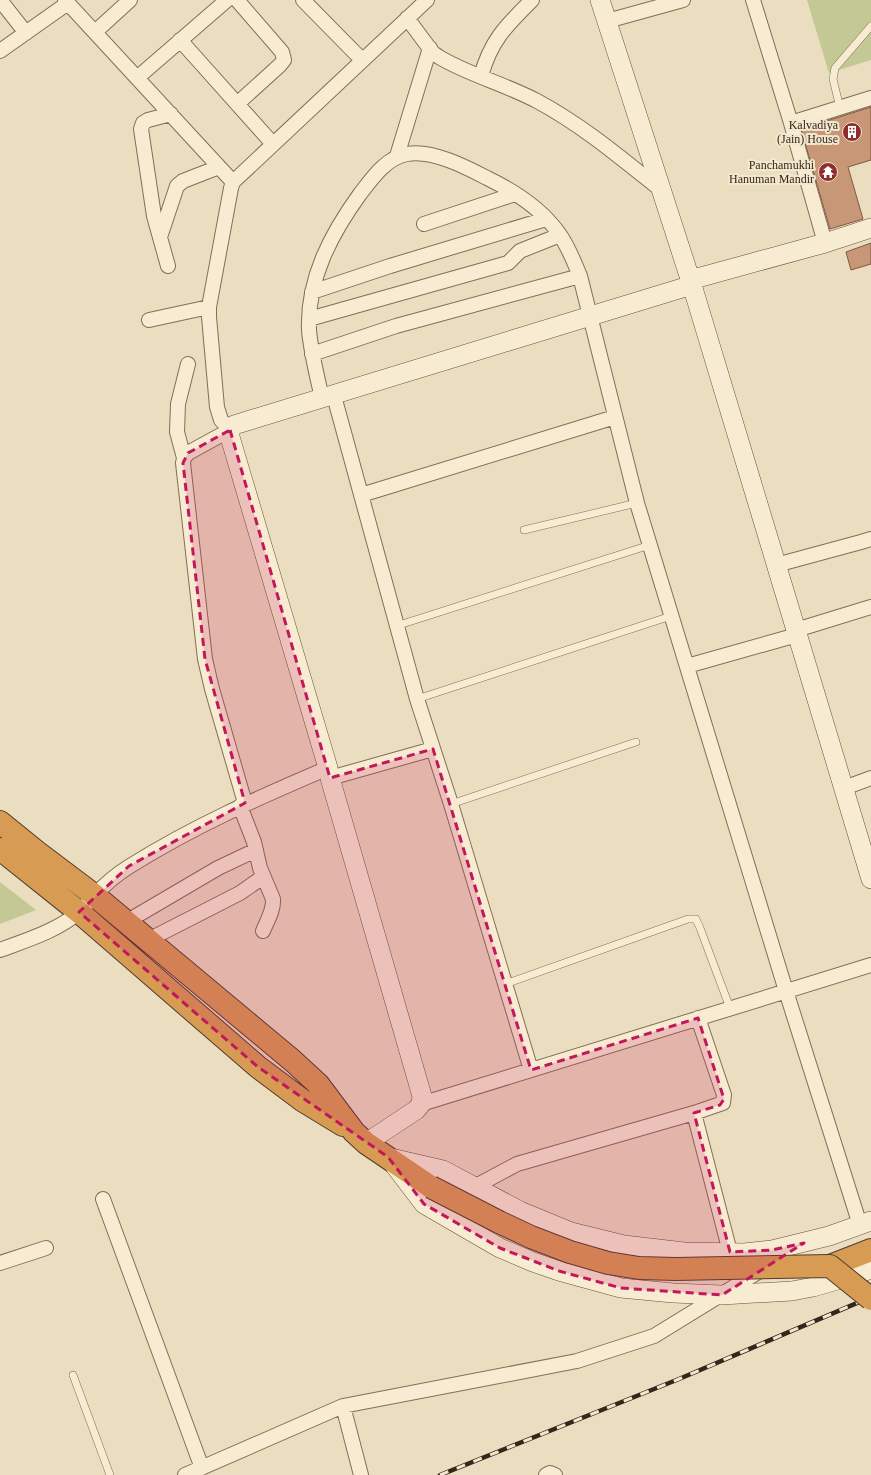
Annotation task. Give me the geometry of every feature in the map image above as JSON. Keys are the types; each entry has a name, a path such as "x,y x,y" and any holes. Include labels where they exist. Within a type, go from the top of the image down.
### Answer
{"highway":[{"path":"0,822 94,895 318,1084 360,1138"},
{"path":"0,849 79,912 258,1067 302,1100 431,1187 531,1237 570,1252 608,1263 639,1268 668,1269 830,1266 871,1250"},
{"path":"830,1266 871,1299"}],"street":[{"path":"0,0 26,33"},
{"path":"95,32 130,0"},
{"path":"137,78 227,0"},
{"path":"237,0 282,52 284,60 237,104"},
{"path":"303,0 362,60"},
{"path":"360,1138 416,1110 421,1104 422,1096 232,444 230,430 221,420 217,407 209,318 210,296 233,182 426,0"},
{"path":"481,76 484,62 494,41 508,23 532,0"},
{"path":"600,0 691,283 871,879"},
{"path":"607,21 683,0"},
{"path":"753,0 791,123 825,243"},
{"path":"0,51 67,2 233,182"},
{"path":"407,18 433,53 446,61 536,100 568,119 598,139 661,190"},
{"path":"180,40 273,144"},
{"path":"397,156 430,48"},
{"path":"791,123 871,98"},
{"path":"168,266 154,216 141,129 143,123 148,120 171,114"},
{"path":"388,1157 443,1170 520,1210 571,1232 624,1245 684,1252 772,1250 829,1236 866,1223 786,991 671,616 637,503 580,276 560,235 529,203 496,182 462,165 431,155 409,153 397,156 391,160 373,177 350,208 334,233 323,255 312,292 309,319 312,354 361,494 417,699 451,804 531,1070"},
{"path":"160,237 177,186 183,181 219,166"},
{"path":"424,224 515,194"},
{"path":"312,292 390,266 546,219"},
{"path":"184,458 188,453 230,430 234,425 871,228"},
{"path":"309,319 508,263 520,251 560,235"},
{"path":"312,354 396,326 580,276"},
{"path":"149,320 210,307"},
{"path":"188,364 178,404 177,432 184,458 183,464 205,659 242,805 263,877 273,904 263,931"},
{"path":"361,494 615,417"},
{"path":"776,564 861,542 871,538"},
{"path":"687,666 797,633 871,607"},
{"path":"0,950 42,934 79,912 94,895 129,866 204,823 242,805 329,773 434,749"},
{"path":"844,788 871,778"},
{"path":"126,922 218,868 256,850"},
{"path":"148,940 240,893 263,877"},
{"path":"421,1104 871,965"},
{"path":"474,1187 517,1164 720,1105 724,1099 698,1018"},
{"path":"694,1113 730,1252"},
{"path":"388,1157 424,1204 500,1248 533,1262 566,1273 621,1288 673,1294 722,1295 802,1290 871,1269"},
{"path":"103,1199 202,1468"},
{"path":"185,1475 343,1406 577,1361 654,1336 804,1243"},
{"path":"0,1263 46,1248"},
{"path":"343,1406 361,1475"},
{"path":"546,1475 550,1473 556,1475"}],"lane":[{"path":"840,108 833,79 835,68 871,26"},
{"path":"524,530 637,503"},
{"path":"396,626 650,545"},
{"path":"417,699 671,616"},
{"path":"451,804 636,742"},
{"path":"505,984 688,919 696,919 730,1008"},
{"path":"74,1375 110,1475"}],"highlighted area":[{"path":"230,430 330,778 433,749 531,1070 698,1018 724,1099 720,1105 694,1113 730,1252 772,1250 804,1243 722,1295 621,1288 559,1271 500,1248 424,1204 388,1157 258,1067 79,912 129,866 245,803 205,659 183,463 188,453"}],"green space":[{"path":"807,0 871,0 871,60 829,73"},
{"path":"0,882 36,910 0,924"}],"building":[{"name":"Panchamukhi Hanuman Mandir","path":"871,107 871,160 848,167 863,219 830,229 801,129"},
{"path":"871,243 871,264 851,270 846,252"}],"railway":[{"path":"440,1475 679,1379 871,1297"}],"place":[{"name":"Kalvadiya (Jain) House","path":"852,132"},
{"name":"Panchamukhi Hanuman Mandir","path":"828,172"}]}
